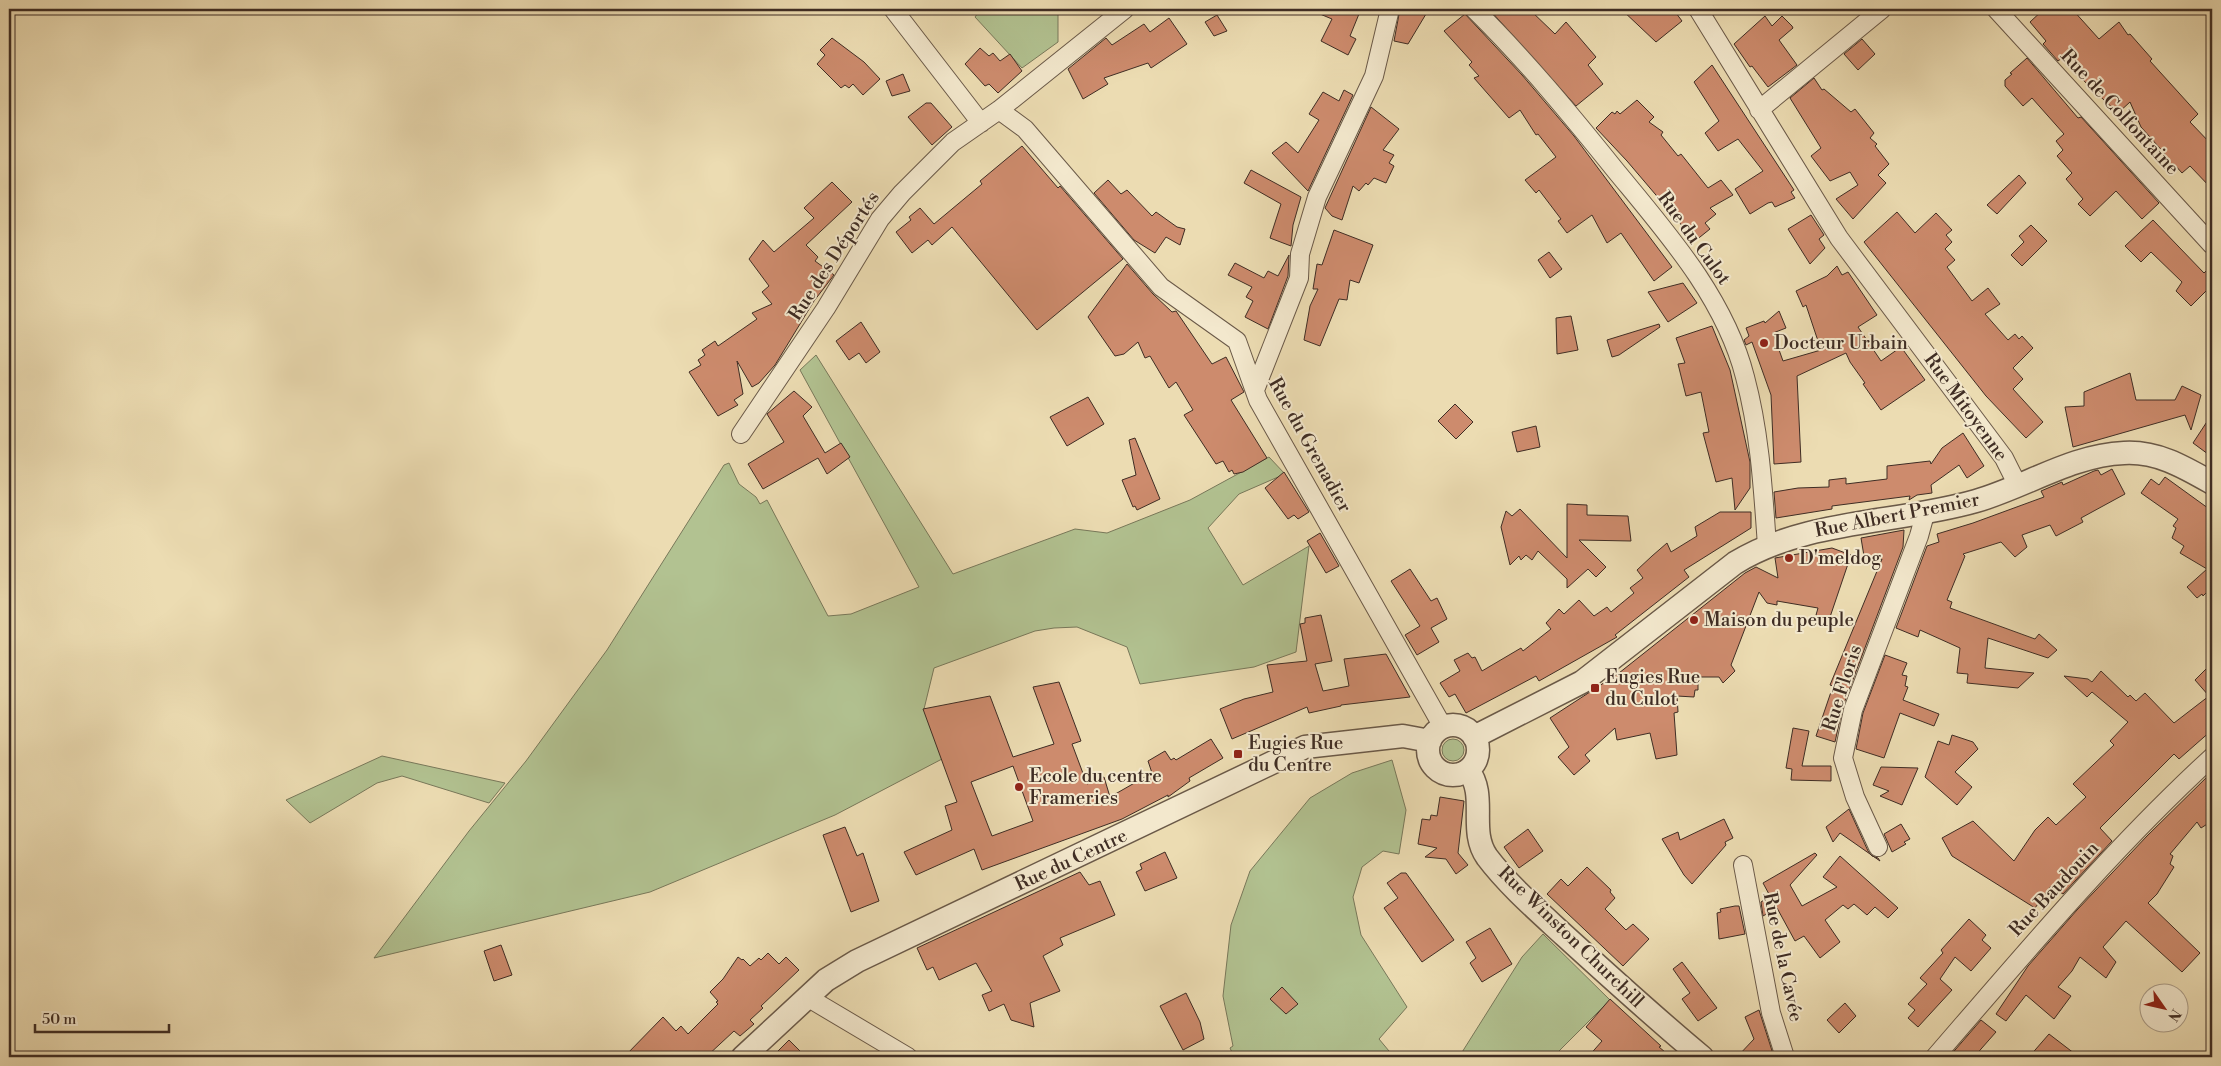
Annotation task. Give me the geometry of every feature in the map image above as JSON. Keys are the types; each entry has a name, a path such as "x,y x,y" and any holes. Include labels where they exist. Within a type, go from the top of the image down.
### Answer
{"street":[{"path":"893,9 981,123"},
{"name":"Rue des Déportés","path":"740,434 826,308 880,219 902,193 953,142 999,110 1125,9"},
{"path":"1255,390 1299,278 1300,254 1317,196 1374,76 1390,9"},
{"name":"Rue du Culot","path":"1474,9 1560,101 1673,241 1721,313 1745,376 1760,451 1767,546"},
{"name":"Rue Mitoyenne","path":"1698,9 1839,238 2004,458 2018,486"},
{"path":"1759,110 1882,9"},
{"name":"Rue de Colfontaine","path":"1996,9 2212,245"},
{"name":"Rue du Grenadier","path":"999,110 1025,129 1161,287 1237,341 1255,390 1437,734"},
{"path":"2018,486 2085,460 2124,453 2146,454 2164,458 2212,483"},
{"name":"Rue Albert Premier","path":"1474,737 1582,682 1714,578 1748,555 1767,546 1808,533 1925,514 1988,498 2018,486"},
{"name":"Rue Floris","path":"1878,847 1855,797 1843,758 1853,710 1919,536 1925,514"},
{"path":"1452,726 1463,728 1474,737 1477,756 1468,770 1453,775 1438,770 1429,758 1437,734 1452,726"},
{"name":"Rue du Centre","path":"743,1057 807,997 830,978 857,961 1305,748 1403,736 1437,734"},
{"name":"Rue Baudouin","path":"1935,1057 2067,904 2212,757"},
{"name":"Rue Winston Churchill","path":"1468,770 1474,778 1478,793 1478,836 1486,856 1532,905 1628,994 1702,1057"},
{"name":"Rue de la Cavée","path":"1744,865 1770,1013 1785,1057"},
{"path":"807,997 908,1057"}],"green space":[{"path":"981,9 1058,9 1058,42 1022,68 975,17"},
{"path":"816,355 953,574 1075,529 1107,533 1190,500 1269,457 1285,474 1239,494 1208,528 1243,585 1309,546 1296,652 1254,667 1140,684 1127,647 1077,627 1035,631 934,668 924,709 942,759 835,815 650,892 374,958 469,831 526,761 607,650 724,465 729,463 739,484 756,497 760,504 767,500 828,616 851,614 919,587 800,370"},
{"path":"1453,739 1463,746 1464,750 1457,760 1453,761 1443,754 1442,750 1449,740"},
{"path":"382,756 505,783 489,803 402,776 377,783 310,823 286,800"},
{"path":"1392,760 1406,810 1399,854 1383,851 1362,867 1353,897 1361,935 1407,1007 1379,1039 1394,1057 1234,1057 1230,1048 1233,1046 1223,996 1231,925 1250,871 1310,798 1352,773"},
{"path":"1543,934 1610,1000 1555,1055 1556,1057 1459,1057 1522,957"}],"building":[{"path":"1308,9 1361,9 1350,36 1356,39 1348,55 1321,41 1332,19"},
{"path":"1400,9 1429,9 1408,44 1394,41"},
{"path":"1489,9 1529,9 1555,34 1566,22 1596,57 1588,65 1603,84 1576,106"},
{"path":"1621,9 1673,9 1682,21 1656,42"},
{"path":"2044,9 2072,9 2099,39 2119,22 2128,35 2130,34 2152,59 2150,61 2198,114 2190,122 2212,145 2212,189 2190,166 2182,173 2174,164 2165,166 2165,154 2141,127 2130,102 2118,113 2062,58 2058,61 2043,44 2046,41 2030,22"},
{"path":"1465,14 1522,75 1574,136 1672,267 1654,281 1621,233 1607,243 1592,215 1567,233 1558,221 1561,219 1539,190 1536,193 1525,180 1556,157 1538,134 1536,135 1520,110 1509,118 1474,78 1479,76 1469,65 1472,62 1444,31"},
{"path":"1217,15 1227,31 1214,36 1205,22"},
{"path":"1765,16 1772,26 1782,16 1792,26 1793,28 1779,40 1797,65 1768,87 1752,66 1750,67 1734,44"},
{"path":"1169,18 1187,44 1151,68 1148,63 1104,78 1108,84 1083,99 1068,69 1106,38 1112,45 1144,24 1150,32"},
{"path":"832,38 864,62 880,79 863,95 853,84 849,88 845,85 841,88 817,64 825,55 820,50"},
{"path":"1862,39 1875,54 1858,70 1844,54"},
{"path":"980,48 989,56 993,53 1000,61 1010,54 1022,71 998,93 989,84 985,86 965,64"},
{"path":"2027,58 2078,118 2081,117 2159,203 2142,219 2116,191 2090,216 2078,204 2083,199 2066,179 2072,173 2057,156 2063,150 2056,141 2064,134 2032,98 2023,106 2005,86 2005,80 2012,74 2010,73"},
{"path":"1712,65 1794,190 1791,192 1795,198 1775,207 1772,202 1768,203 1750,214 1735,189 1763,171 1738,139 1718,151 1705,133 1719,121 1694,82"},
{"path":"903,74 910,91 892,96 886,81"},
{"path":"1814,78 1822,90 1824,89 1851,112 1855,109 1874,133 1870,138 1877,144 1875,146 1889,164 1878,175 1886,183 1853,219 1836,199 1858,185 1850,172 1830,181 1811,156 1821,148 1790,98"},
{"path":"1344,90 1353,95 1308,191 1272,153 1286,142 1298,153 1319,120 1309,114 1323,92 1339,101"},
{"path":"1637,100 1654,117 1649,122 1663,132 1661,135 1678,156 1681,154 1708,188 1721,180 1733,195 1710,208 1716,214 1705,223 1710,229 1695,241 1686,226 1684,228 1596,128 1612,112 1615,114 1617,111 1620,114"},
{"path":"926,103 931,103 952,127 932,145 908,117"},
{"path":"1371,107 1399,129 1383,150 1394,155 1389,163 1394,166 1386,183 1374,178 1359,191 1353,186 1342,220 1332,216 1325,208"},
{"path":"1022,146 1058,188 1060,186 1123,259 1037,330 952,227 932,245 928,240 912,253 896,232 911,220 909,217 920,208 934,224 982,184 980,181"},
{"path":"1251,170 1301,197 1293,225 1291,246 1270,238 1281,204 1244,183"},
{"path":"2019,175 2026,183 1997,214 1987,205"},
{"path":"1108,180 1121,194 1127,190 1152,216 1156,212 1177,227 1185,229 1180,245 1166,237 1155,253 1134,240 1094,193"},
{"path":"832,182 852,202 806,245 818,257 815,261 834,275 814,301 775,365 759,383 752,387 737,361 743,394 734,400 738,405 718,416 689,372 701,365 698,360 705,355 702,350 715,341 718,346 757,319 752,313 772,304 762,292 769,286 749,259 763,240 774,252 814,218 804,208"},
{"path":"1897,212 1915,233 1936,213 1952,230 1946,235 1952,242 1945,249 1955,260 1947,267 1972,301 1988,288 2000,304 1985,314 2008,340 2015,334 2019,339 2022,336 2033,348 2013,368 2023,379 2013,389 2043,422 2026,438 1986,396 1864,242"},
{"path":"1811,215 1824,235 1819,239 1825,248 1810,264 1788,229"},
{"path":"2153,220 2204,273 2212,265 2212,285 2191,306 2176,291 2182,282 2151,252 2141,262 2125,246"},
{"path":"2031,225 2047,241 2022,266 2011,255 2024,242 2019,236"},
{"path":"1334,230 1373,245 1359,283 1350,280 1347,300 1339,299 1320,346 1304,340 1310,306 1318,289 1313,289 1317,264 1322,265"},
{"path":"1549,252 1562,269 1550,278 1538,260"},
{"path":"1289,255 1288,276 1268,329 1245,317 1253,301 1246,297 1252,287 1228,275 1235,263 1264,278 1268,271 1278,276"},
{"path":"1127,264 1153,294 1172,312 1176,311 1212,364 1226,357 1244,392 1231,400 1267,458 1243,472 1234,474 1232,470 1229,472 1223,461 1216,464 1184,415 1193,410 1176,382 1169,388 1150,356 1145,358 1138,342 1124,354 1115,356 1088,317"},
{"path":"1837,266 1842,275 1848,272 1877,315 1858,327 1881,361 1901,347 1925,380 1881,410 1863,384 1865,383 1846,353 1797,376 1801,462 1774,464 1771,395 1752,342 1746,345 1744,340 1749,336 1746,328 1764,321 1765,323 1779,311 1786,328 1773,333 1783,361 1821,350 1806,305 1803,307 1796,291 1827,276"},
{"path":"1683,283 1697,303 1668,322 1648,292"},
{"path":"1571,316 1578,350 1557,354 1556,318"},
{"path":"861,322 880,352 866,363 859,353 849,360 836,341"},
{"path":"1659,324 1660,327 1619,355 1612,357 1607,340"},
{"path":"1712,326 1730,370 1750,462 1750,488 1735,510 1732,478 1716,482 1703,433 1709,432 1701,392 1686,396 1678,364 1685,363 1676,338"},
{"path":"2130,373 2136,400 2175,400 2182,386 2201,395 2191,430 2185,415 2073,447 2065,407 2084,406 2084,392"},
{"path":"794,391 812,407 803,416 825,453 841,443 850,457 827,474 818,458 763,489 748,464 784,442 767,414"},
{"path":"1088,397 1104,424 1067,446 1050,417"},
{"path":"1455,404 1473,422 1456,439 1438,421"},
{"path":"2212,414 2212,457 2193,443"},
{"path":"1536,426 1540,447 1517,452 1512,432"},
{"path":"1963,433 1984,466 1967,478 1959,465 1931,485 1932,493 1917,495 1909,500 1910,496 1832,506 1832,509 1776,518 1774,492 1798,488 1829,487 1829,480 1846,478 1846,484 1887,479 1887,466 1930,461 1931,464 1942,448"},
{"path":"1135,438 1160,499 1137,510 1135,506 1133,507 1122,480 1136,475 1129,440"},
{"path":"2112,469 2125,494 2081,518 2083,522 2056,536 2050,525 2022,535 2027,547 2015,557 2001,542 1963,554 1965,556 1947,600 1952,602 1950,608 2035,639 2039,634 2057,650 2048,658 1988,638 1985,668 2034,673 2018,688 1967,683 1968,674 1957,673 1960,648 1920,630 1918,637 1896,628 1927,546 1939,542 1937,534 2044,497 2041,491 2062,482 2063,485 2094,471 2098,470 2101,475"},
{"path":"1284,472 1309,512 1298,519 1294,515 1288,519 1265,488"},
{"path":"2165,477 2212,511 2212,587 2203,596 2202,594 2197,598 2187,587 2207,569 2180,553 2184,546 2172,538 2176,528 2173,526 2178,519 2141,493 2151,479 2159,485"},
{"path":"1567,504 1587,505 1587,515 1628,516 1631,541 1579,540 1606,567 1596,577 1588,569 1567,588 1567,579 1538,551 1532,560 1526,555 1521,560 1519,556 1510,565 1501,527 1506,511 1512,516 1520,509 1567,558"},
{"path":"1720,512 1751,512 1751,528 1684,570 1689,577 1615,635 1617,637 1539,681 1536,676 1466,713 1455,694 1449,697 1440,683 1460,671 1454,660 1468,653 1472,658 1475,657 1482,671 1521,648 1523,651 1551,629 1546,623 1559,609 1564,614 1579,600 1594,616 1607,607 1611,612 1634,593 1630,588 1643,578 1637,570 1652,556 1667,543 1671,552 1697,536 1695,527"},
{"path":"1904,530 1903,547 1843,706 1835,742 1816,736 1833,686 1830,685 1882,559 1865,562 1861,538"},
{"path":"1320,533 1339,566 1326,573 1307,541"},
{"path":"1832,548 1851,555 1829,620 1816,615 1818,608 1777,601 1777,605 1767,603 1759,592 1731,665 1735,671 1723,683 1719,677 1698,677 1698,690 1695,690 1694,697 1677,696 1678,712 1674,713 1677,755 1656,759 1650,733 1617,740 1615,728 1585,755 1590,761 1574,775 1558,757 1569,747 1550,718 1619,673 1745,573 1756,567 1778,578 1775,558"},
{"path":"1410,569 1431,601 1437,598 1447,619 1431,628 1439,642 1417,655 1405,635 1420,626 1391,581"},
{"path":"1321,615 1332,661 1315,664 1323,691 1349,686 1344,659 1386,654 1410,697 1341,705 1309,713 1307,707 1232,739 1220,709 1244,699 1273,692 1267,665 1307,661 1300,624 1305,623 1305,618"},
{"path":"1885,655 1907,663 1902,675 1907,676 1905,686 1908,687 1903,700 1939,714 1934,726 1900,713 1884,758 1856,749 1863,713"},
{"path":"2212,663 2212,730 2179,759 2174,754 2100,828 2112,841 2063,894 2051,886 2035,908 1952,856 1942,838 1973,821 2014,861 2035,830 2048,817 2056,825 2086,797 2073,784 2114,745 2110,741 2128,722 2092,692 2087,697 2064,676 2088,679 2092,682 2101,671 2128,697 2130,695 2136,701 2145,693 2174,723 2209,696 2195,680"},
{"name":"Ecole du centre Frameries","path":"1059,682 1081,741 1072,744 1087,784 1104,777 1110,797 1152,773 1148,761 1165,751 1171,760 1174,758 1176,760 1211,739 1223,758 1189,778 1190,781 1168,797 1168,795 1122,819 982,870 974,849 916,875 904,852 952,830 945,806 957,802 923,709 990,696 1013,757 1054,744 1033,687","holes":["1013,766 1033,821 992,836 971,782"]},
{"path":"1793,728 1809,731 1802,766 1831,766 1831,781 1791,780 1792,769 1786,768"},
{"path":"1952,735 1973,742 1978,749 1955,772 1972,787 1957,805 1925,777 1938,741 1949,745"},
{"path":"1881,767 1918,768 1902,805 1880,796 1889,791 1873,785"},
{"path":"2212,772 2212,821 2201,828 2197,822 2170,854 2173,856 2170,864 2174,867 2157,894 2148,903 2200,953 2182,972 2126,921 2103,947 2116,962 2106,978 2080,957 2072,971 2058,987 2071,996 2054,1019 2026,995 2006,1021 1996,1014 2028,966 2077,910 2147,836"},
{"path":"1440,797 1464,801 1458,853 1468,865 1456,874 1446,859 1425,857 1437,848 1418,844 1422,819 1430,820 1431,815 1437,816"},
{"path":"1849,809 1871,855 1840,833 1833,842 1826,827"},
{"path":"1724,819 1733,838 1725,842 1726,845 1692,884 1684,875 1662,839 1678,832 1680,840"},
{"path":"1901,824 1910,839 1904,842 1906,844 1892,852 1884,834"},
{"path":"845,827 857,856 863,853 879,901 851,912 823,835"},
{"path":"1528,829 1543,851 1519,868 1504,847"},
{"path":"1165,852 1177,878 1145,891 1136,872 1142,869 1140,864"},
{"path":"1815,853 1817,855 1790,885 1802,906 1837,887 1823,877 1840,856 1898,908 1888,918 1875,907 1867,915 1854,904 1848,909 1843,905 1825,920 1840,942 1820,958 1804,936 1795,941 1777,908 1763,916 1761,902 1770,896 1763,883"},
{"path":"1587,867 1611,890 1610,892 1615,898 1605,909 1626,930 1633,924 1649,939 1623,966 1547,894 1561,879 1568,886"},
{"path":"1080,872 1089,885 1100,881 1115,915 1060,938 1063,945 1043,956 1060,991 1030,1003 1034,1027 1011,1020 1004,1004 989,1011 982,995 992,991 976,963 939,980 933,967 927,970 917,948"},
{"path":"1401,873 1406,873 1454,940 1422,962 1384,908 1398,898 1387,883"},
{"path":"1739,906 1745,934 1719,939 1717,913 1721,912 1720,909"},
{"path":"1969,919 1986,935 1982,940 1991,948 1971,971 1955,957 1940,979 1952,990 1918,1027 1908,1018 1915,1010 1908,1004 1927,984 1920,978 1943,953 1941,950"},
{"path":"1490,928 1512,964 1482,982 1470,963 1476,958 1466,942"},
{"path":"501,945 512,975 494,981 484,951"},
{"path":"768,953 779,964 786,957 799,970 761,1006 763,1008 750,1020 754,1024 740,1036 734,1031 706,1057 624,1057 663,1017 676,1031 681,1026 688,1034 718,1004 716,1002 718,1001 710,992 723,979 738,957 750,966 759,958 761,960"},
{"path":"1682,962 1717,1008 1698,1021 1682,999 1690,993 1673,969"},
{"path":"1282,987 1298,1004 1286,1014 1270,999"},
{"path":"1186,993 1200,1022 1204,1039 1183,1050 1160,1006"},
{"path":"1610,999 1671,1057 1588,1057 1602,1041 1586,1027"},
{"path":"1845,1003 1856,1016 1839,1033 1827,1020"},
{"path":"1759,1010 1774,1057 1737,1057 1754,1039 1745,1017"},
{"path":"1981,1020 1996,1032 1974,1057 1949,1057"},
{"path":"2049,1034 2079,1057 2029,1057"},
{"path":"789,1040 806,1057 772,1057"}],"place":[{"name":"Docteur Urbain","path":"1764,343"},
{"name":"D'meldog","path":"1789,558"},
{"name":"Maison du peuple","path":"1694,620"},
{"name":"Eugies Rue du Culot","path":"1595,688"},
{"name":"Eugies Rue du Centre","path":"1238,754"},
{"name":"Ecole du centre Frameries","path":"1019,787"}]}
